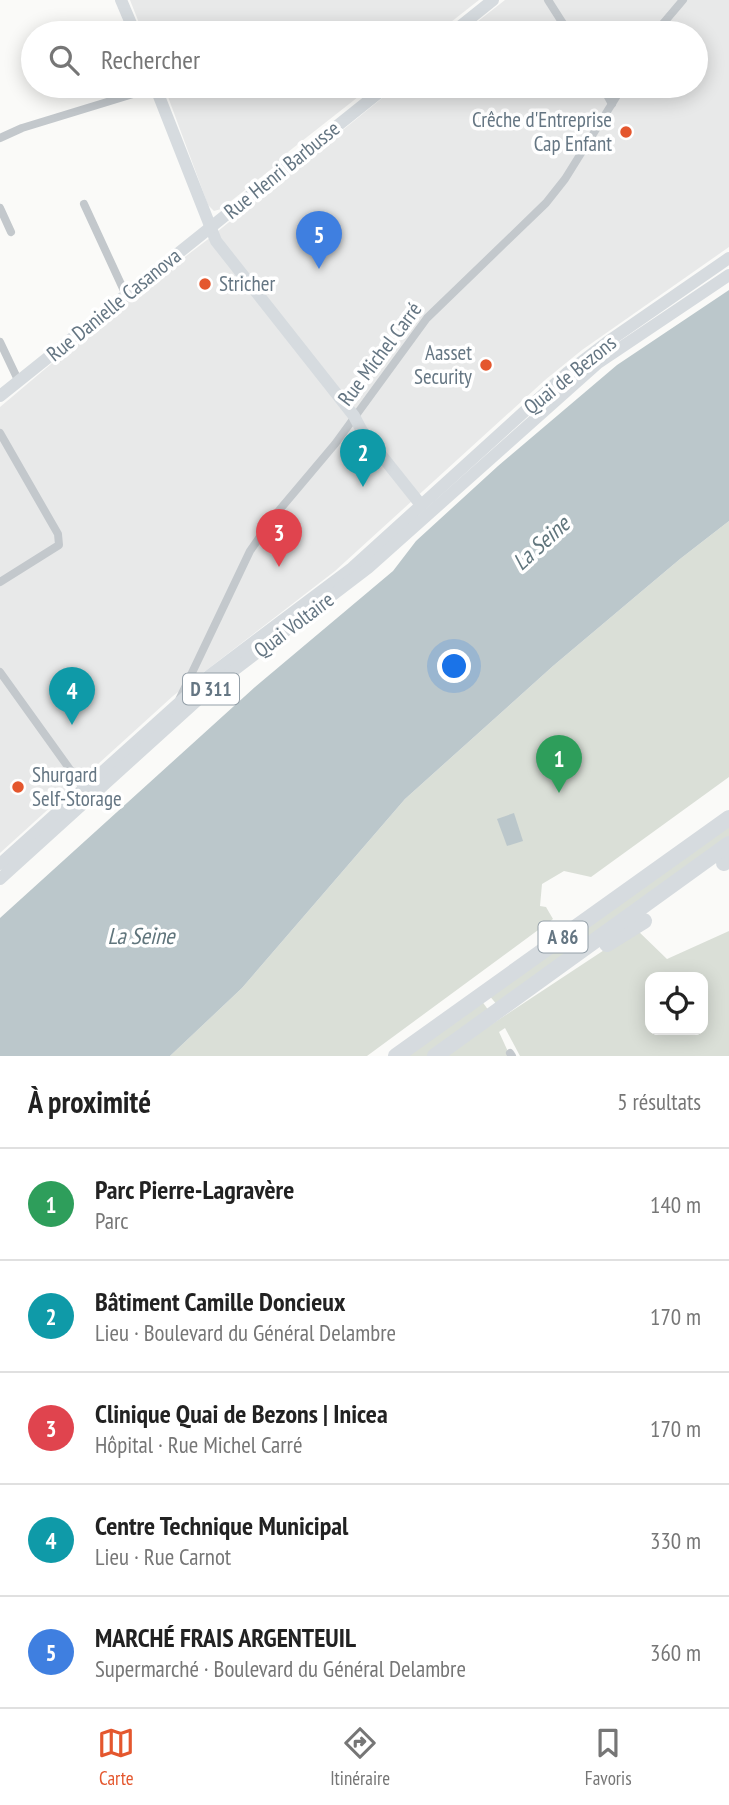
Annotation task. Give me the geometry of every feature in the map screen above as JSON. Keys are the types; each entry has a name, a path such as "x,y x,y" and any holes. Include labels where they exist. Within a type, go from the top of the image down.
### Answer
{"highway":[{"name":"A 86","path":"396,1056 729,817"},
{"name":"A 86","path":"435,1056 729,844"},
{"path":"554,971 562,973 644,921"}],"main road":[{"path":"121,0 130,21"},
{"path":"467,21 493,0"},
{"path":"160,98 216,240 355,416 362,431 426,509"},
{"name":"Rue Henri Barbusse","path":"209,228 372,98"},
{"name":"Rue Danielle Casanova","path":"0,396 209,228"},
{"name":"Quai de Bezons","path":"426,509 568,372 729,258"},
{"name":"Quai de Bezons","path":"426,509 448,496 598,363 729,275"},
{"name":"Quai Voltaire","path":"0,879 212,687 358,576 415,525 426,509"},
{"name":"Quai Voltaire","path":"0,864 210,676 426,509"}],"street":[{"path":"548,0 561,21"},
{"path":"665,21 683,0"},
{"path":"0,138 22,128 117,98"},
{"path":"609,98 612,104"},
{"name":"Rue Michel Carré","path":"177,705 250,551 276,514 335,444 427,318 546,203 565,179 616,98"},
{"path":"84,204 126,295"},
{"path":"0,208 11,232"},
{"path":"0,342 19,382"},
{"path":"0,433 58,534 59,545 0,582"},
{"path":"0,672 84,789"}],"shaded area":[{"path":"130,0 479,0 452,21 138,21"},
{"path":"505,0 729,0 729,247 582,350 545,380 335,571 173,696 0,853 0,407 109,315 207,240 382,98 708,98 708,21 478,21"},
{"path":"168,98 357,98 221,209 214,211 208,205"},
{"path":"729,521 729,777 591,877 564,871 542,884 540,906 546,907 553,919 367,1056 170,1056 242,988 405,799 553,666"},
{"path":"729,823 729,839 497,1005 489,995"},
{"path":"636,929 667,959 729,931 729,1056 520,1056 505,1028 499,1032 510,1056 447,1056"},
{"path":"481,1000 489,1011 427,1056 405,1056"}],"water":[{"name":"La Seine","path":"729,290 729,521 553,666 405,799 242,988 170,1056 0,1056 0,918 255,687 393,571 416,541 498,466 617,365"},
{"path":"514,813 523,841 507,846 497,819"}],"place":[{"name":"Crêche d'Entreprise Cap Enfant","path":"626,132"},
{"name":"MARCHÉ FRAIS ARGENTEUIL","path":"319,269"},
{"name":"Stricher","path":"205,284"},
{"name":"Aasset Security","path":"486,365"},
{"name":"Bâtiment Camille Doncieux","path":"363,487"},
{"name":"Clinique Quai de Bezons | Inicea","path":"279,567"},
{"name":"Centre Technique Municipal","path":"72,725"},
{"name":"Shurgard Self-Storage","path":"18,787"},
{"name":"Parc Pierre-Lagravère","path":"559,793"}]}
